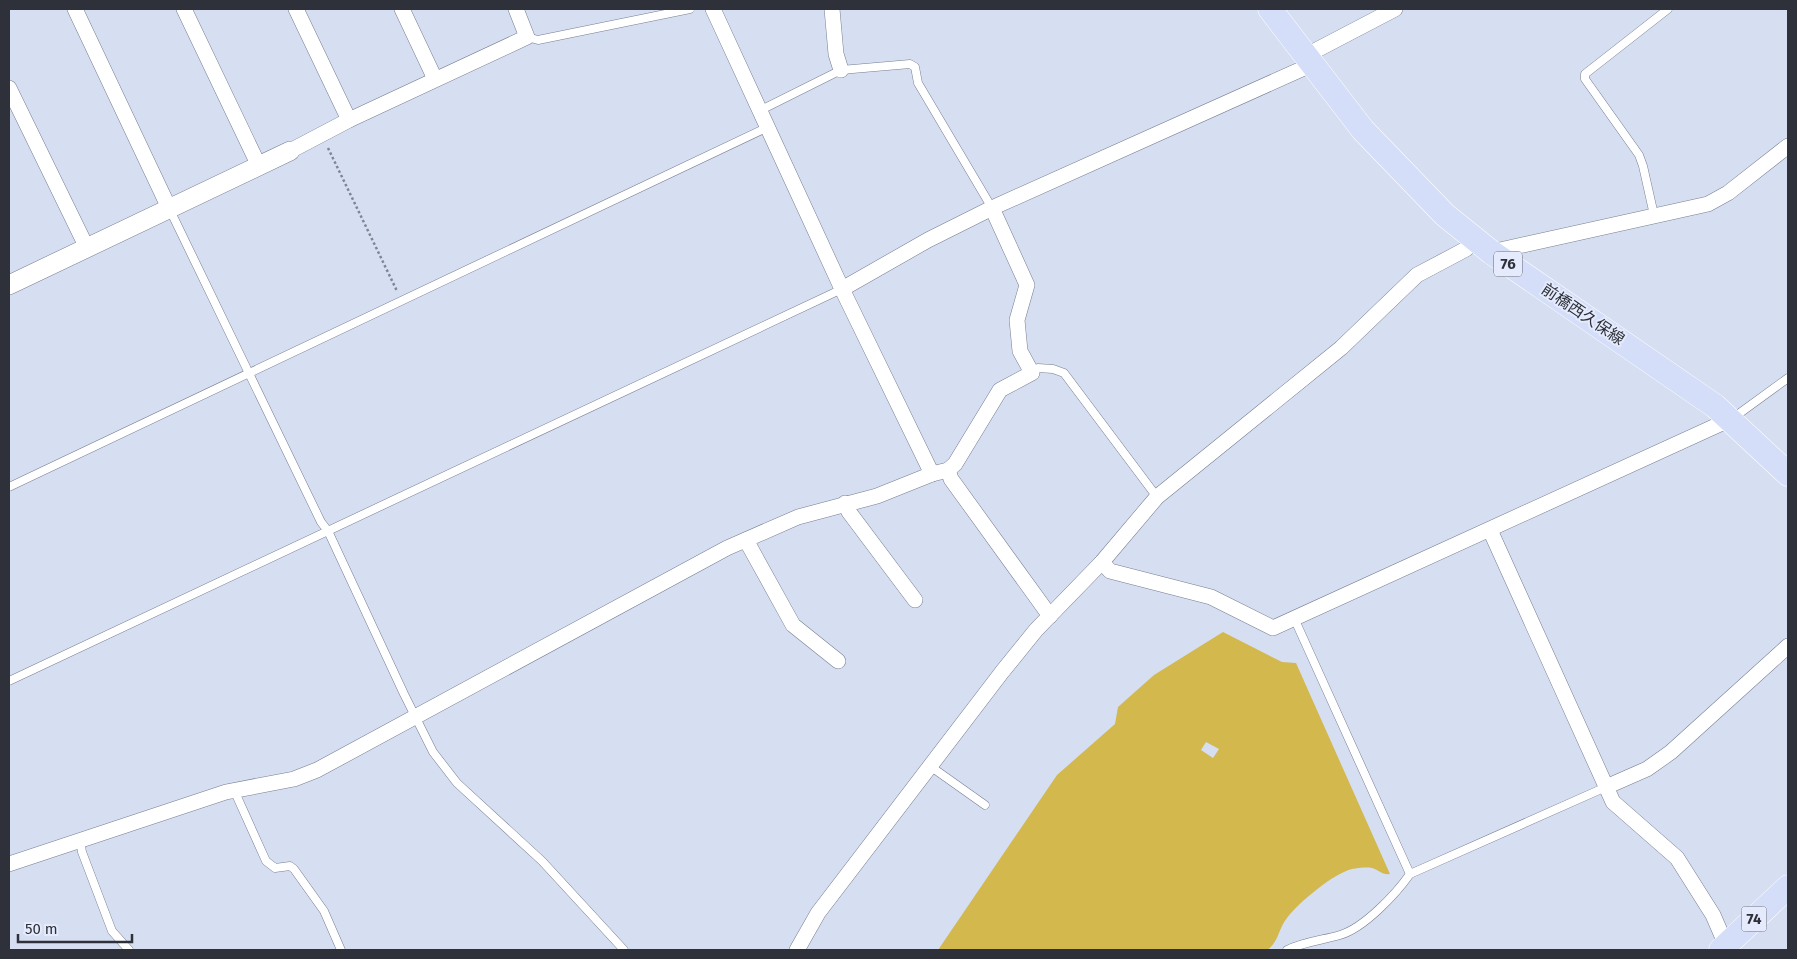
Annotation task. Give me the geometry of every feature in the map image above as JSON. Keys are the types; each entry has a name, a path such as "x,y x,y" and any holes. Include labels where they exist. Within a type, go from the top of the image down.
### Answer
{"main road":[{"name":"前橋西久保線","path":"1270,9 1363,130 1445,215 1483,246 1698,393 1731,419 1788,474"},
{"name":"74","path":"1723,948 1788,888"}],"street":[{"path":"75,9 169,208"},
{"path":"184,9 259,166"},
{"path":"296,9 349,120"},
{"path":"402,9 436,79"},
{"path":"9,285 290,151 349,120 527,37 516,9"},
{"path":"713,9 842,288 932,474"},
{"path":"832,9 836,54 841,70"},
{"path":"842,288 928,240 992,208 1310,59 1396,9"},
{"path":"9,88 87,248"},
{"path":"797,950 818,913 1002,672 1050,616 1102,562 1157,497 1341,348 1417,275 1466,250 1654,215 1716,200 1788,146"},
{"path":"9,864 234,790 294,779 317,770 586,622 746,540 798,517 877,496 932,474 948,470 955,464 1000,390 1032,373 1020,351 1017,320 1027,285 992,208"},
{"path":"1102,562 1110,571 1222,601 1273,628 1731,419"},
{"path":"948,470 951,479 1050,616"},
{"path":"845,503 849,512 915,600"},
{"path":"1490,530 1613,802 1677,858 1713,915 1723,948"},
{"path":"746,540 792,625 838,661"},
{"path":"1606,788 1647,769 1672,752 1788,646"}],"lane":[{"path":"527,37 538,40 690,9"},
{"path":"1654,215 1644,166 1639,155 1584,79 1585,74 1668,9"},
{"path":"761,110 841,70 910,64 915,67 918,83 992,208"},
{"path":"9,487 768,127"},
{"path":"169,208 321,522 328,531 433,752 457,783 542,862 624,950"},
{"path":"9,681 842,288"},
{"path":"1032,373 1038,368 1053,369 1064,373 1157,497"},
{"path":"1731,419 1788,378"},
{"path":"1294,618 1410,874"},
{"path":"930,766 985,805"},
{"path":"1287,950 1342,935 1357,928 1402,885 1410,874 1606,788"},
{"path":"234,790 266,861 275,868 290,866 294,868 324,911 341,950"},
{"path":"80,840 82,852 110,925 129,950"}],"path":[{"path":"321,134 402,302"}],"shaded area":[{"path":"1223,632 1282,662 1296,663 1390,874 1372,868 1365,868 1352,869 1336,876 1317,889 1292,912 1284,922 1274,943 1267,950 938,950 1057,775 1115,724 1118,707 1154,675","holes":["1206,742 1219,749 1213,758 1201,750"]}]}
